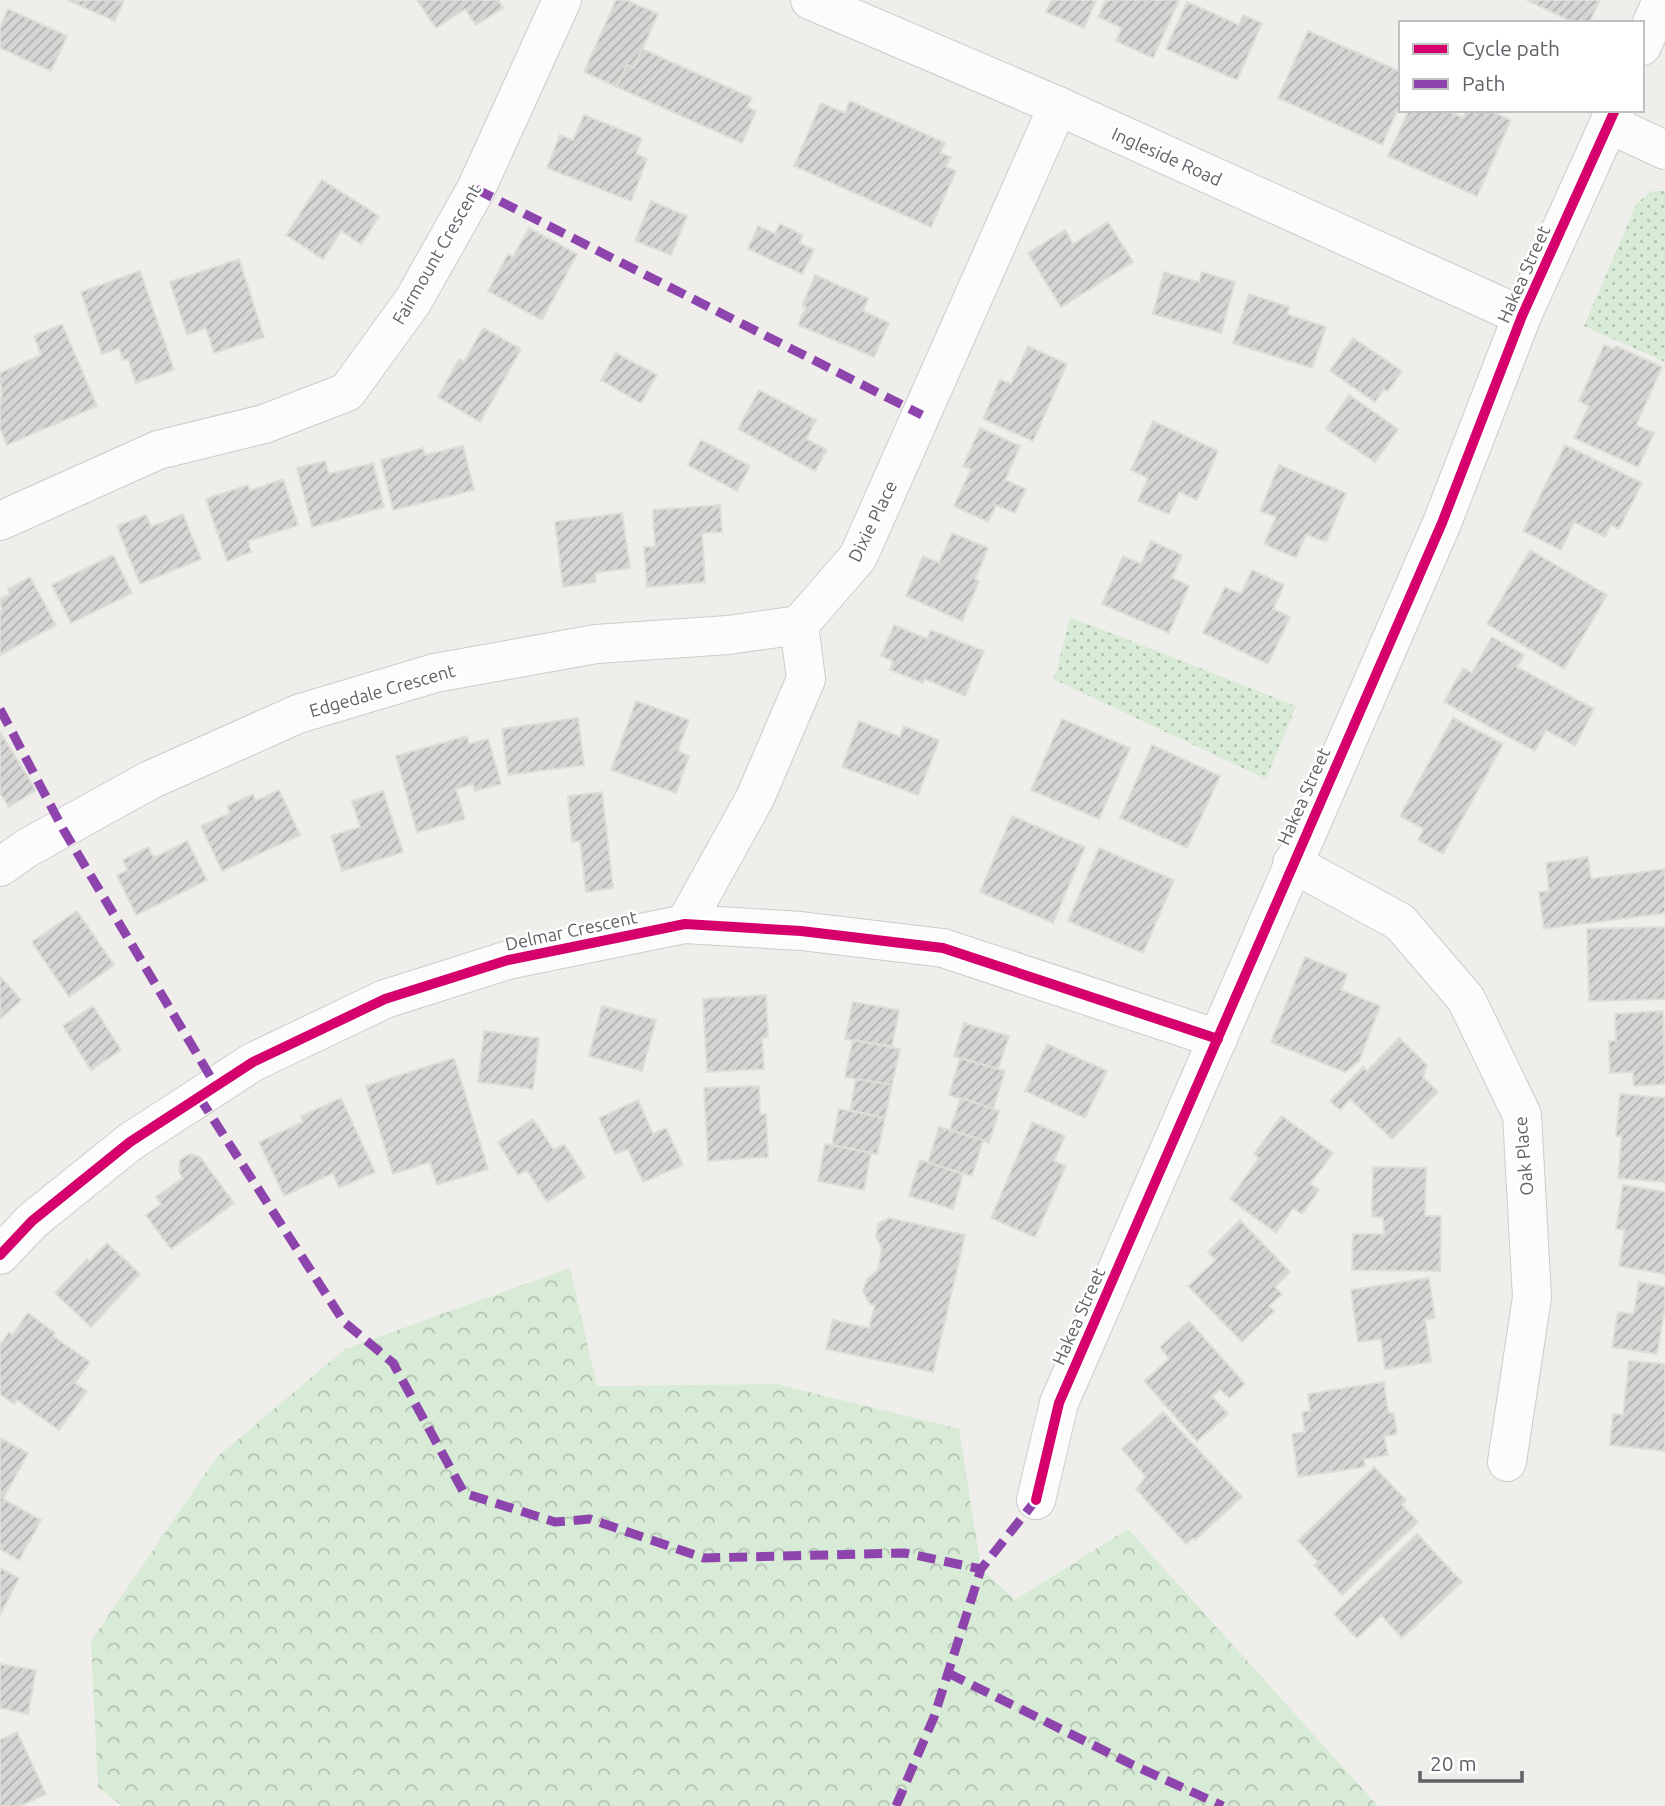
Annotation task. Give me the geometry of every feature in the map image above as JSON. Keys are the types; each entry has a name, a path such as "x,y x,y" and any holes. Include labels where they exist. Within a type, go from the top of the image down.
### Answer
{"street":[{"name":"Fairmount Crescent","path":"0,522 158,450 264,424 347,392 413,301 469,200 562,0"},
{"name":"Ingleside Road","path":"810,0 1058,106 1522,316"},
{"path":"1644,41 1662,0"},
{"name":"Dixie Place","path":"799,625 858,557 1058,106"},
{"path":"1612,117 1665,150"},
{"name":"Hakea Street","path":"1036,1500 1059,1403 1442,523 1522,316 1612,117"},
{"path":"685,923 755,799 806,679 799,625"},
{"name":"Edgedale Crescent","path":"0,867 27,848 163,774 298,714 422,677 596,644 728,635 799,625"},
{"name":"Oak Place","path":"1292,863 1400,922 1466,999 1522,1115 1532,1297 1507,1462"},
{"name":"Delmar Crescent","path":"0,1255 32,1222 130,1142 253,1062 398,995 508,960 685,923 801,932 943,948 1218,1039"}],"green space":[{"path":"1652,191 1665,191 1665,362 1584,326 1637,203"},
{"path":"1070,617 1296,706 1266,779 1053,679"},
{"path":"570,1268 597,1386 776,1384 959,1429 981,1569 1015,1600 1128,1529 1378,1806 122,1806 98,1787 91,1641 216,1458 345,1349"}],"building":[{"path":"67,0 124,0 115,21"},
{"path":"417,0 498,0 503,8 476,25 465,9 436,28"},
{"path":"616,0 626,0 658,14 634,68 627,65 617,87 584,72"},
{"path":"1052,0 1096,0 1084,28 1046,12"},
{"path":"1106,0 1179,0 1153,58 1116,41 1122,28 1098,17"},
{"path":"1527,0 1600,0 1590,21 1570,21"},
{"path":"1187,2 1239,25 1243,15 1262,23 1237,80 1166,49"},
{"path":"8,9 67,36 51,71 0,48 0,27"},
{"path":"1308,31 1399,71 1399,107 1382,145 1278,98"},
{"path":"642,49 752,98 747,107 756,111 742,143 617,87 627,65 634,68"},
{"path":"850,101 945,143 940,153 951,157 946,167 956,171 931,227 794,166 821,103 845,113"},
{"path":"1408,112 1450,112 1463,118 1466,112 1493,112 1511,120 1477,196 1388,156"},
{"path":"584,115 642,138 636,154 647,159 631,201 547,168 560,135 573,140"},
{"path":"322,180 379,216 361,244 341,231 323,259 286,235"},
{"path":"651,201 687,216 671,255 635,241"},
{"path":"1108,222 1133,262 1061,307 1028,253 1065,230 1073,244"},
{"path":"780,224 803,235 799,243 814,250 802,274 748,249 758,226 775,234"},
{"path":"529,228 577,254 542,320 488,291 508,254 513,257"},
{"path":"239,259 264,337 214,353 206,328 187,335 170,282"},
{"path":"140,271 174,370 136,383 128,359 123,360 119,348 102,354 81,292"},
{"path":"1164,272 1199,282 1202,272 1235,282 1221,333 1153,314"},
{"path":"815,275 868,298 863,311 889,323 874,357 798,325 806,307 802,306"},
{"path":"1249,294 1289,307 1287,314 1326,327 1312,368 1233,343"},
{"path":"62,324 97,406 7,445 0,428 0,373 41,355 34,336"},
{"path":"483,328 521,349 480,422 438,397 459,359 464,362"},
{"path":"1353,338 1402,371 1387,392 1384,389 1375,402 1330,371"},
{"path":"1604,345 1614,349 1616,346 1662,367 1636,425 1654,433 1638,467 1574,438 1589,406 1579,401"},
{"path":"1028,346 1067,364 1033,441 983,419 1000,379 1011,384"},
{"path":"616,353 657,375 641,403 601,380"},
{"path":"759,390 816,420 806,439 827,450 815,471 738,429"},
{"path":"1349,395 1398,429 1375,462 1326,429"},
{"path":"1153,421 1218,451 1197,500 1179,492 1169,514 1138,501 1148,478 1131,470"},
{"path":"980,428 1020,446 1005,480 1026,489 1015,513 996,505 988,522 954,506 971,469 963,466"},
{"path":"701,440 750,466 737,491 688,465"},
{"path":"1565,445 1642,483 1619,529 1611,525 1605,537 1574,522 1561,550 1523,531"},
{"path":"463,446 474,490 393,510 381,460 423,448 425,455"},
{"path":"325,461 329,474 373,463 384,507 312,527 297,468"},
{"path":"1279,465 1346,493 1326,542 1306,534 1296,558 1264,544 1276,517 1260,511"},
{"path":"283,479 298,525 248,541 251,552 227,561 206,499 248,485 250,491"},
{"path":"720,505 722,532 702,533 705,582 647,587 644,547 655,547 653,510"},
{"path":"622,513 630,568 595,573 596,582 563,587 555,522"},
{"path":"183,514 201,559 140,584 117,526 146,515 151,527"},
{"path":"952,533 988,548 975,579 979,581 962,621 906,596 923,556 939,563"},
{"path":"1151,541 1182,555 1172,578 1189,586 1169,633 1102,604 1123,556 1141,564"},
{"path":"1530,550 1607,595 1564,669 1487,624"},
{"path":"113,555 132,593 71,623 52,585"},
{"path":"1252,570 1284,585 1273,609 1290,617 1268,664 1203,633 1225,587 1241,594"},
{"path":"30,577 56,625 0,655 0,599 10,594 8,589"},
{"path":"894,625 927,639 931,630 984,651 965,696 925,679 923,683 890,670 893,661 881,656"},
{"path":"1492,637 1524,655 1517,667 1594,709 1575,746 1546,730 1535,751 1444,702 1463,668 1472,673"},
{"path":"636,701 689,720 678,751 689,756 676,793 611,770"},
{"path":"578,718 584,765 508,775 502,729"},
{"path":"1453,718 1503,744 1443,854 1418,840 1424,829 1400,816"},
{"path":"1062,719 1130,748 1099,819 1031,790"},
{"path":"859,721 900,737 904,726 939,740 918,795 842,767"},
{"path":"0,732 36,790 9,807 0,793"},
{"path":"467,736 469,744 488,739 501,784 475,791 473,784 456,789 465,819 417,832 396,756"},
{"path":"1152,745 1220,776 1187,848 1120,818"},
{"path":"279,790 300,835 222,871 201,826 230,813 227,806 253,794 256,801"},
{"path":"383,791 403,852 342,871 331,836 360,827 352,801"},
{"path":"602,792 613,888 586,892 580,841 572,842 568,796"},
{"path":"1012,816 1085,847 1053,923 980,892"},
{"path":"187,841 207,880 136,915 117,875 128,870 123,860 148,847 154,858"},
{"path":"1099,848 1174,880 1143,953 1068,921"},
{"path":"1588,857 1591,879 1665,869 1665,913 1544,929 1539,892 1549,891 1546,863"},
{"path":"77,911 114,965 69,997 32,942"},
{"path":"1665,927 1665,999 1589,1001 1587,929"},
{"path":"1305,957 1347,974 1341,990 1380,1006 1359,1061 1345,1072 1271,1042"},
{"path":"0,976 21,1000 0,1019"},
{"path":"766,995 768,1037 762,1038 764,1069 707,1072 703,999"},
{"path":"853,1002 899,1010 892,1046 845,1039"},
{"path":"93,1006 121,1050 91,1070 63,1026"},
{"path":"602,1006 656,1020 642,1071 589,1056"},
{"path":"1663,1011 1665,1084 1634,1086 1633,1072 1610,1073 1609,1041 1616,1041 1615,1014"},
{"path":"964,1023 1009,1036 998,1069 954,1056"},
{"path":"484,1031 539,1038 533,1089 478,1082"},
{"path":"1399,1038 1427,1065 1423,1077 1438,1092 1392,1139 1350,1099 1340,1110 1330,1101 1363,1067 1367,1071"},
{"path":"853,1040 900,1049 892,1085 845,1077"},
{"path":"1047,1044 1107,1071 1085,1118 1025,1091"},
{"path":"454,1058 488,1169 437,1185 430,1162 393,1174 366,1086"},
{"path":"960,1058 1005,1071 993,1109 949,1095"},
{"path":"856,1079 892,1085 885,1118 850,1110"},
{"path":"759,1086 760,1115 766,1114 768,1157 708,1161 704,1088"},
{"path":"1620,1094 1665,1098 1665,1182 1618,1178 1622,1136 1616,1136"},
{"path":"341,1098 375,1172 339,1188 333,1173 284,1196 259,1142 303,1122 301,1116"},
{"path":"961,1098 999,1111 989,1143 950,1130"},
{"path":"638,1100 653,1134 666,1128 683,1165 643,1182 628,1149 615,1154 599,1118"},
{"path":"839,1109 885,1118 877,1154 832,1145"},
{"path":"1282,1116 1333,1153 1310,1184 1319,1190 1302,1214 1293,1208 1276,1233 1230,1199 1259,1158 1254,1154"},
{"path":"533,1119 554,1150 564,1144 585,1177 547,1202 527,1170 518,1175 498,1142"},
{"path":"1032,1122 1065,1136 1054,1161 1066,1166 1035,1237 991,1218"},
{"path":"939,1127 983,1140 972,1176 928,1163"},
{"path":"825,1144 871,1153 864,1190 818,1181"},
{"path":"190,1154 200,1157 234,1203 171,1249 146,1215 161,1204 156,1197 183,1178 179,1172 180,1160"},
{"path":"920,1160 963,1174 953,1209 909,1196"},
{"path":"1373,1167 1426,1168 1425,1216 1441,1216 1440,1271 1352,1270 1353,1234 1384,1234 1383,1217 1372,1217"},
{"path":"1623,1185 1665,1192 1665,1274 1619,1266 1625,1230 1616,1229"},
{"path":"889,1218 965,1235 933,1372 826,1349 833,1320 869,1328 875,1305 870,1304 863,1291 867,1279 878,1270 882,1248 876,1237 878,1224"},
{"path":"1240,1220 1290,1272 1275,1287 1282,1294 1269,1306 1274,1311 1242,1342 1188,1286 1216,1260 1208,1252"},
{"path":"107,1243 140,1274 91,1327 55,1293 87,1259 89,1262"},
{"path":"1429,1278 1435,1318 1425,1319 1431,1362 1385,1369 1381,1339 1358,1342 1351,1290"},
{"path":"1639,1282 1665,1287 1665,1306 1657,1354 1612,1347 1618,1312 1634,1314"},
{"path":"28,1313 55,1333 53,1336 90,1362 75,1383 87,1391 59,1430 17,1400 14,1404 0,1394 0,1345 9,1332 12,1335"},
{"path":"1189,1321 1245,1384 1229,1398 1220,1389 1212,1396 1228,1414 1197,1441 1144,1381 1169,1359 1160,1347"},
{"path":"1629,1361 1665,1364 1665,1451 1610,1445 1613,1414 1623,1415"},
{"path":"1384,1382 1388,1413 1394,1413 1397,1434 1384,1436 1388,1455 1364,1459 1365,1467 1298,1477 1292,1434 1305,1432 1302,1412 1310,1411 1308,1394"},
{"path":"1163,1412 1242,1497 1195,1540 1193,1538 1186,1544 1136,1489 1146,1477 1122,1449"},
{"path":"0,1438 28,1453 3,1499 41,1520 19,1560 0,1549"},
{"path":"1374,1467 1406,1500 1402,1505 1418,1522 1342,1595 1314,1565 1318,1562 1298,1541"},
{"path":"1417,1534 1462,1582 1402,1638 1381,1615 1357,1638 1334,1614"},
{"path":"0,1568 19,1578 0,1615"},
{"path":"0,1664 36,1670 28,1714 0,1708"},
{"path":"17,1732 46,1794 20,1806 0,1806 0,1740"}],"marked path":[{"path":"476,189 922,415"},
{"path":"0,709 63,829 216,1086"},
{"path":"199,1097 344,1322 393,1363 464,1493 555,1522 590,1519 704,1558 905,1553 981,1569"},
{"path":"896,1806 934,1717 981,1569 1036,1500"},
{"path":"948,1673 1131,1764 1223,1806"}],"cycle path":[{"path":"1036,1500 1059,1403 1442,523 1522,316 1614,112"},
{"path":"0,1255 32,1221 130,1142 253,1062 385,999 508,960 685,924 801,931 943,948 1218,1039"}]}
